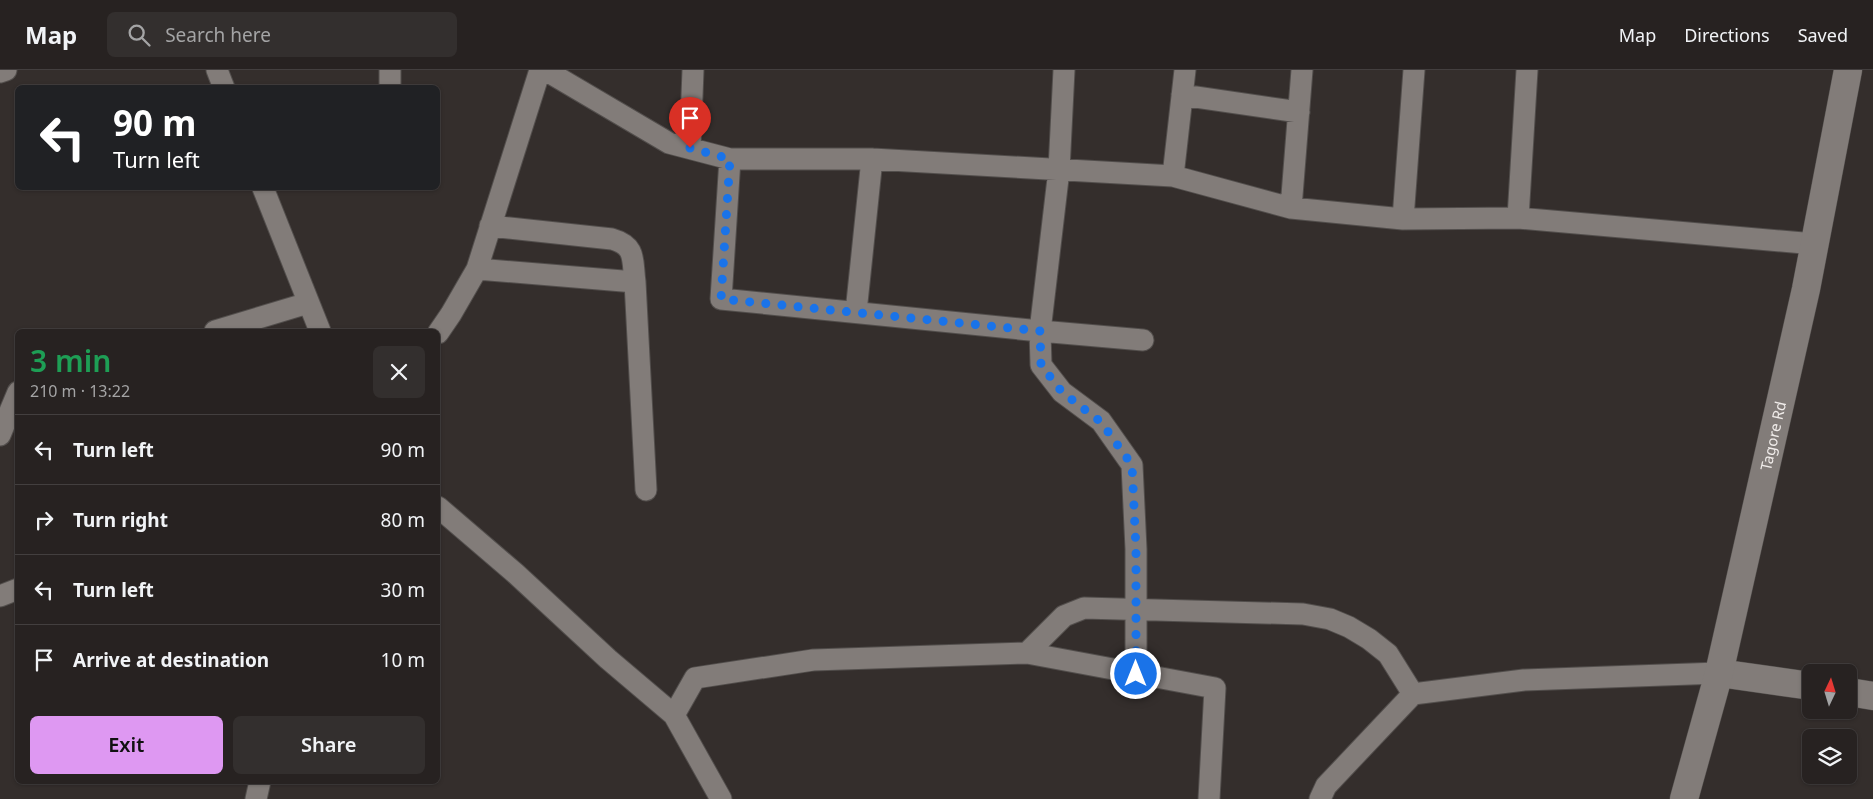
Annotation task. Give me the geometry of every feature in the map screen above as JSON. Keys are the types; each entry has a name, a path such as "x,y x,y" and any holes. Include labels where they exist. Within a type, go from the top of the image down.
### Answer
{"main road":[{"name":"Tagore Rd","path":"1684,799 1719,673 1806,289 1848,70"},
{"path":"1719,673 1802,685"},
{"path":"1858,694 1873,696"}],"street":[{"path":"0,72 6,70"},
{"path":"217,70 223,85"},
{"path":"390,70 390,85"},
{"path":"440,330 452,314 477,269 540,70"},
{"path":"545,70 668,143 730,159 872,159 1173,176 1292,208 1403,219 1518,218 1815,244"},
{"path":"690,148 693,70"},
{"path":"1064,70 1059,170 1040,331 1041,365 1062,392 1101,422 1132,465 1136,549 1136,674"},
{"path":"1173,176 1185,70"},
{"path":"1292,208 1302,70"},
{"path":"1403,219 1414,70"},
{"path":"1518,218 1527,70"},
{"path":"1182,96 1299,112"},
{"path":"730,159 721,299 1144,340"},
{"path":"856,312 872,159"},
{"path":"264,190 319,329"},
{"path":"490,226 612,239 628,246 632,254 635,282 646,490"},
{"path":"477,269 635,282"},
{"path":"222,329 308,303"},
{"path":"0,435 15,399"},
{"path":"440,509 516,573 608,659 674,715 721,799"},
{"path":"0,596 15,590"},
{"path":"1027,653 1064,616 1084,608 1303,614 1330,618 1369,639 1388,654 1413,694"},
{"path":"674,715 695,678 813,660 1027,653 1215,688 1209,799"},
{"path":"1320,799 1326,786 1413,694 1524,680 1719,673"},
{"path":"256,799 259,784"}],"route":[{"path":"690,148 730,159 721,299 1040,331 1041,365 1062,392 1101,422 1132,465 1136,549 1136,674"}]}
